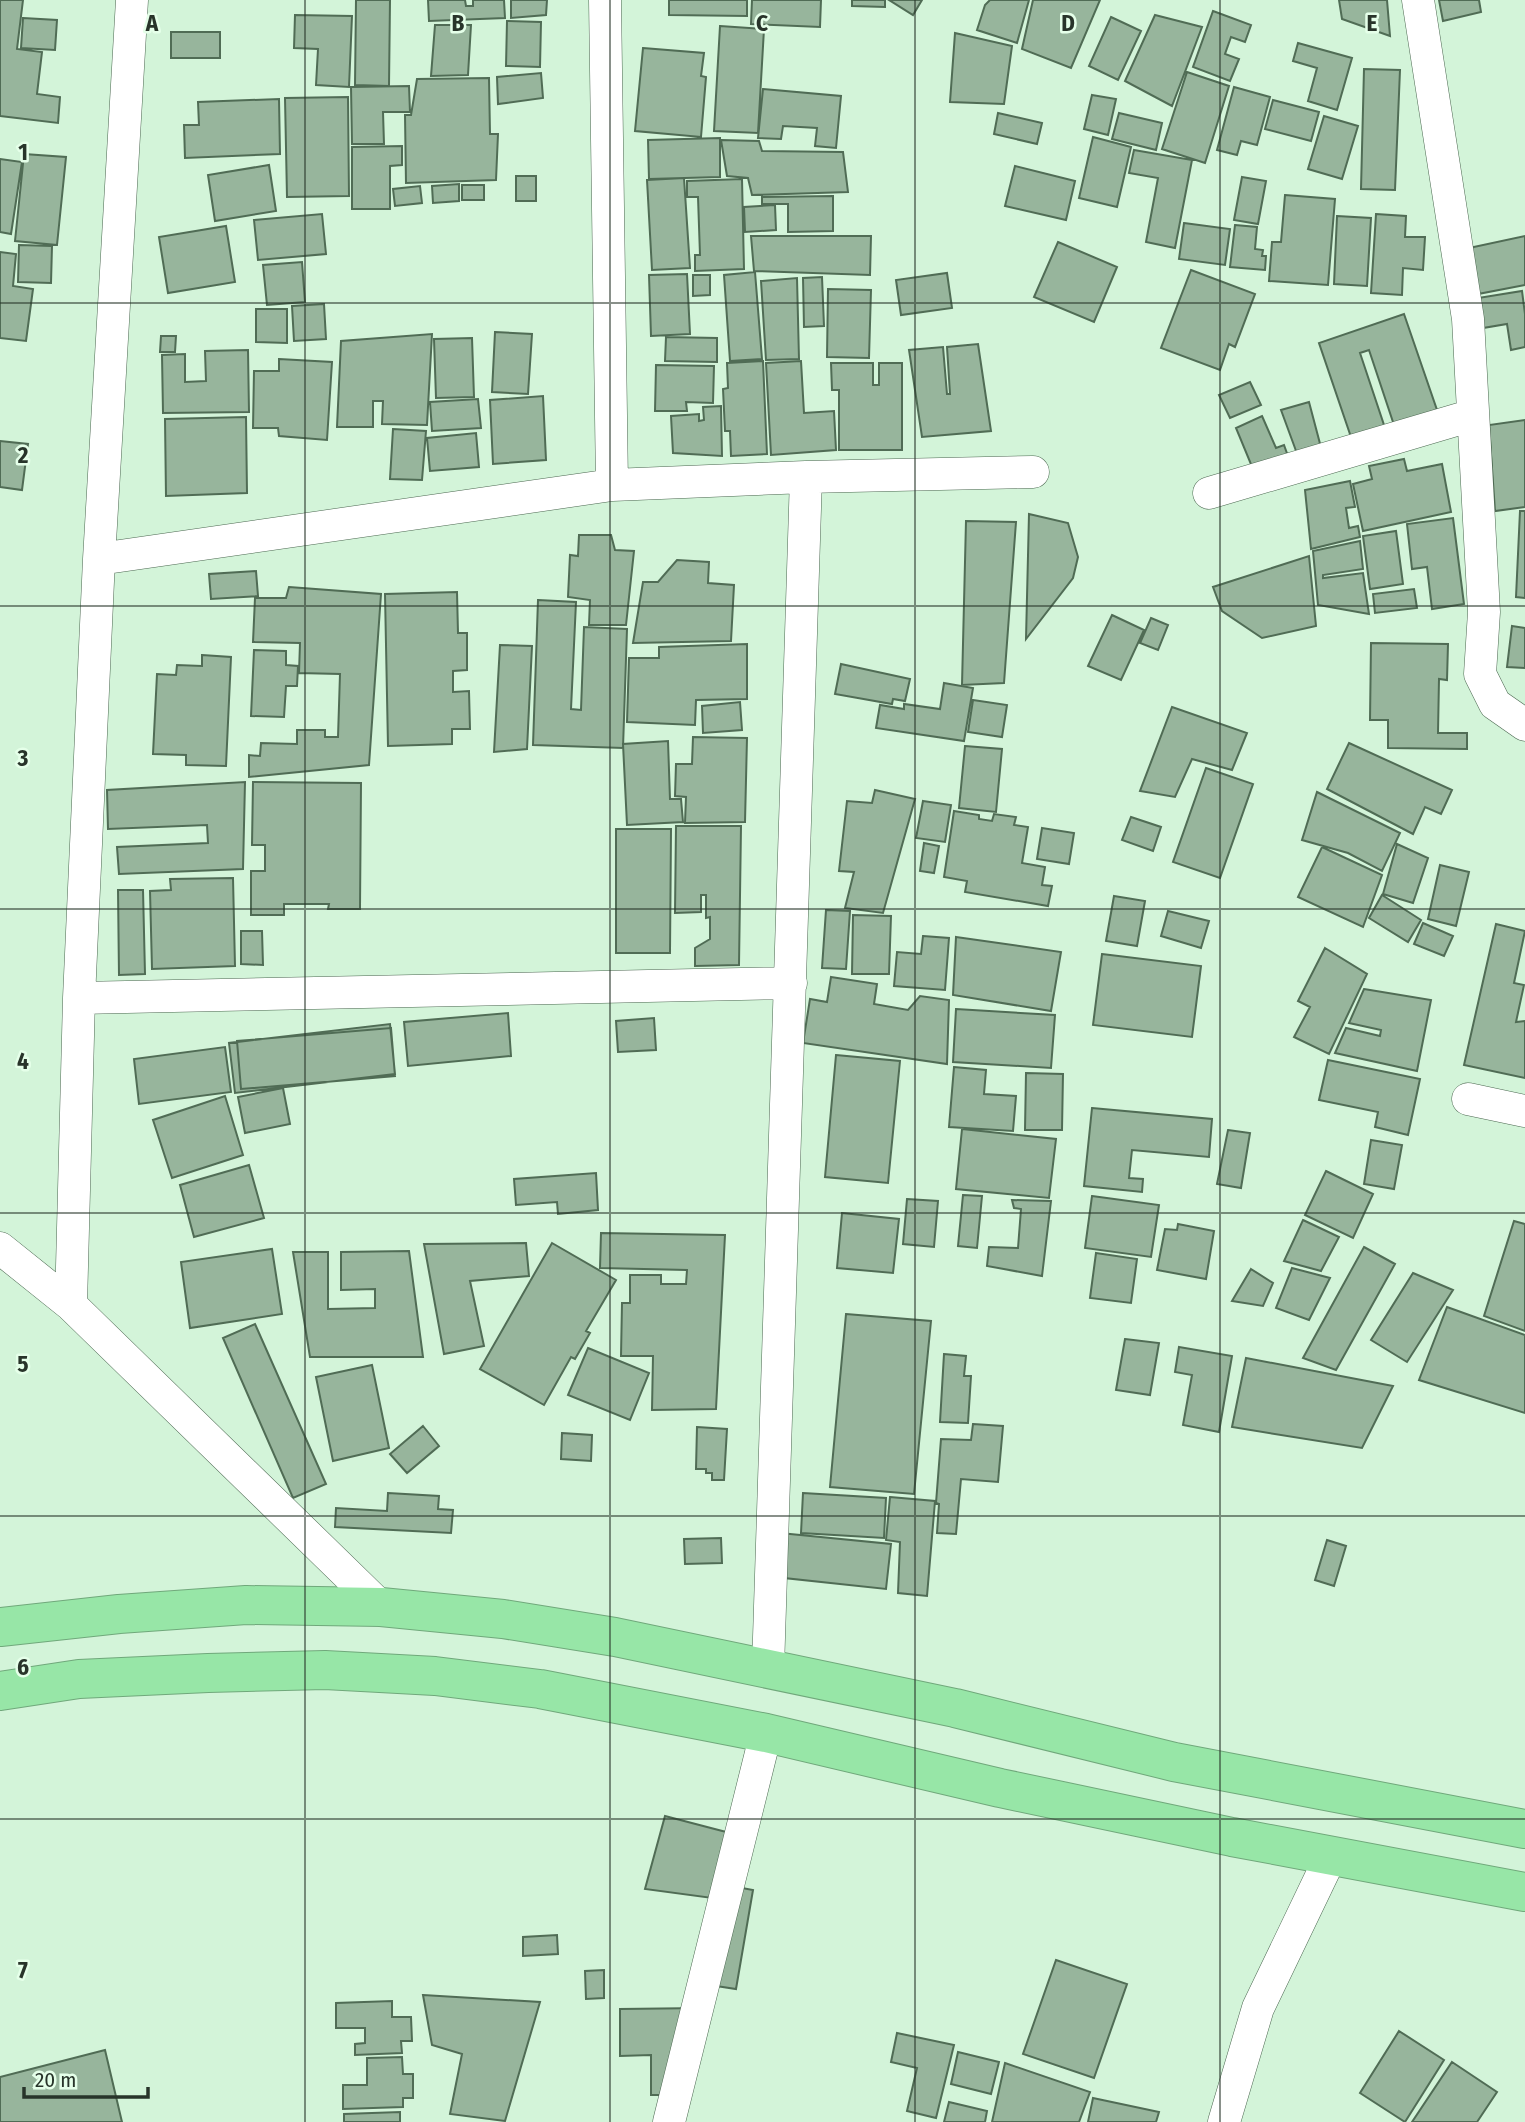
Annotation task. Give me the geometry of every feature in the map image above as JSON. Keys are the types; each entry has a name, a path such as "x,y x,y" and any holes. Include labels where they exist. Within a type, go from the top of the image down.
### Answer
{"highway":[{"path":"0,1627 119,1614 246,1605 381,1607 503,1619 615,1637 955,1708 1174,1762 1525,1829"},
{"path":"0,1691 79,1679 325,1671 435,1676 540,1689 766,1733 1000,1788 1232,1837 1525,1892"}],"street":[{"path":"71,1305 79,998 99,559 132,0"},
{"path":"605,0 612,485"},
{"path":"1418,0 1468,318 1484,612 1480,674 1495,704 1525,725"},
{"path":"1209,493 1473,415"},
{"path":"99,559 612,485 1033,471"},
{"path":"768,1669 806,477"},
{"path":"79,998 791,983"},
{"path":"1468,1099 1525,1111"},
{"path":"0,1248 71,1305 381,1607"},
{"path":"669,2122 766,1733"},
{"path":"1224,2122 1258,2008 1332,1856"}],"building":[{"path":"0,0 23,0 17,49 42,52 37,94 60,97 58,123 0,116"},
{"path":"356,0 390,0 389,86 355,85"},
{"path":"428,0 465,0 466,6 473,6 473,0 504,0 505,18 429,21"},
{"path":"511,0 547,0 546,15 511,18"},
{"path":"669,0 747,0 747,16 669,15"},
{"path":"752,0 821,0 820,27 751,24"},
{"path":"852,0 885,0 885,7 852,6"},
{"path":"889,0 922,0 913,15"},
{"path":"990,0 1029,0 1017,43 977,30 985,5"},
{"path":"1033,0 1100,0 1071,68 1022,49"},
{"path":"1339,0 1387,0 1390,36 1342,19"},
{"path":"1439,0 1479,0 1481,12 1443,21"},
{"path":"1213,11 1251,25 1245,42 1231,37 1225,54 1239,59 1230,81 1193,67"},
{"path":"295,15 352,16 349,87 316,85 318,49 294,48"},
{"path":"1155,15 1202,27 1172,106 1125,81"},
{"path":"1111,17 1141,31 1118,80 1089,66"},
{"path":"23,18 57,20 55,50 21,48"},
{"path":"507,21 541,22 540,67 506,66"},
{"path":"435,25 471,25 468,75 431,76"},
{"path":"720,26 764,29 758,133 714,131"},
{"path":"171,32 220,32 220,58 171,58"},
{"path":"955,33 1012,46 1004,104 950,102"},
{"path":"1298,43 1352,58 1337,110 1308,101 1317,68 1293,61"},
{"path":"643,48 704,53 701,76 706,77 701,137 635,131"},
{"path":"1364,69 1400,70 1395,190 1361,189"},
{"path":"1187,72 1229,86 1205,163 1162,149"},
{"path":"541,73 543,98 498,104 497,77"},
{"path":"489,78 490,134 498,134 496,180 406,183 405,115 411,115 417,79"},
{"path":"409,86 410,112 383,112 384,144 352,144 351,87"},
{"path":"1234,87 1270,97 1257,145 1241,141 1237,155 1217,150"},
{"path":"763,89 841,96 836,148 815,146 817,128 783,126 781,139 758,138"},
{"path":"1092,95 1116,99 1108,135 1084,129"},
{"path":"348,97 349,196 287,197 285,98"},
{"path":"279,99 280,154 185,158 184,125 199,125 198,102"},
{"path":"1273,100 1319,112 1311,141 1265,129"},
{"path":"998,113 1042,123 1037,144 994,134"},
{"path":"1119,113 1162,123 1156,150 1112,139"},
{"path":"1324,116 1358,126 1342,179 1308,169"},
{"path":"1093,137 1131,147 1117,207 1079,198"},
{"path":"720,138 720,177 649,179 648,140"},
{"path":"721,140 759,141 762,151 843,152 848,192 752,195 748,178 727,176"},
{"path":"402,146 402,165 390,166 390,209 352,209 352,147"},
{"path":"1134,150 1192,160 1175,248 1146,242 1158,178 1129,173"},
{"path":"24,154 66,157 57,245 15,241"},
{"path":"0,159 22,162 11,234 0,232"},
{"path":"269,165 276,211 215,221 208,175"},
{"path":"1015,166 1075,181 1066,220 1005,206"},
{"path":"516,176 536,176 536,201 516,201"},
{"path":"1242,177 1266,181 1258,224 1234,220"},
{"path":"684,178 690,268 652,270 647,180"},
{"path":"742,179 744,269 695,271 695,255 700,255 698,197 687,197 687,181"},
{"path":"459,184 459,201 433,203 432,186"},
{"path":"462,185 484,185 484,200 462,200"},
{"path":"420,186 422,203 395,206 393,189"},
{"path":"1285,195 1335,199 1328,285 1269,281 1272,242 1281,242"},
{"path":"833,196 833,231 788,232 788,204 762,204 762,197"},
{"path":"775,205 776,230 745,232 744,207"},
{"path":"322,214 326,254 258,260 254,220"},
{"path":"1376,214 1406,216 1405,237 1425,237 1423,270 1403,268 1402,295 1371,293"},
{"path":"1337,216 1371,218 1367,286 1334,284"},
{"path":"1184,223 1230,229 1225,265 1179,259"},
{"path":"1235,225 1257,227 1255,249 1263,250 1262,256 1266,256 1265,270 1230,267"},
{"path":"226,226 235,282 168,293 159,237"},
{"path":"751,236 871,236 870,275 754,271"},
{"path":"1525,236 1525,285 1478,294 1469,248"},
{"path":"1058,242 1117,267 1094,322 1034,297"},
{"path":"19,245 52,246 51,283 18,282"},
{"path":"0,252 16,254 13,286 33,289 26,341 0,338"},
{"path":"302,262 305,302 267,305 263,265"},
{"path":"1191,270 1255,294 1235,347 1229,344 1220,370 1161,348"},
{"path":"755,272 762,359 730,361 724,275"},
{"path":"947,273 952,308 901,315 896,280"},
{"path":"687,274 690,334 651,336 649,275"},
{"path":"693,275 710,275 710,295 693,296"},
{"path":"822,277 824,326 804,327 803,278"},
{"path":"797,278 799,359 766,360 761,281"},
{"path":"828,289 871,290 869,358 827,357"},
{"path":"1522,291 1525,347 1511,350 1507,324 1483,328 1478,298"},
{"path":"324,304 326,339 294,341 292,306"},
{"path":"256,309 287,309 287,343 256,342"},
{"path":"1404,314 1437,410 1394,425 1369,350 1360,353 1385,428 1352,440 1319,343"},
{"path":"495,332 532,334 528,394 492,392"},
{"path":"432,334 427,425 382,424 383,401 373,401 373,427 337,427 341,341"},
{"path":"161,336 176,336 175,352 160,352"},
{"path":"666,337 717,338 717,362 665,361"},
{"path":"472,338 474,397 436,398 434,339"},
{"path":"978,344 991,431 922,437 909,350 943,347 947,394 950,394 947,347"},
{"path":"248,350 249,412 163,413 162,355 185,354 185,382 206,381 205,351"},
{"path":"279,359 332,362 327,440 279,436 278,428 253,428 254,371 279,371"},
{"path":"763,361 767,454 731,456 730,431 725,431 723,389 728,388 727,363"},
{"path":"801,361 804,413 834,411 836,450 771,455 766,363"},
{"path":"831,363 873,363 873,385 879,385 879,363 902,363 902,450 839,450 839,390 832,390"},
{"path":"656,365 714,366 713,403 686,402 687,411 655,411"},
{"path":"1250,382 1261,405 1230,418 1219,395"},
{"path":"543,396 546,460 493,464 490,400"},
{"path":"478,399 481,428 432,431 430,402"},
{"path":"1309,402 1323,455 1299,459 1281,410"},
{"path":"721,406 722,456 673,453 671,416 699,414 699,421 704,420 703,407"},
{"path":"1262,416 1276,448 1284,445 1289,459 1255,474 1236,428"},
{"path":"246,417 247,493 166,496 165,419"},
{"path":"1525,420 1525,507 1495,511 1489,425"},
{"path":"393,429 426,431 422,480 390,479"},
{"path":"476,433 479,467 430,471 427,438"},
{"path":"0,441 28,444 22,490 0,487"},
{"path":"1404,459 1407,471 1442,464 1451,512 1363,531 1353,484 1372,479 1369,466"},
{"path":"1350,481 1355,507 1346,508 1349,528 1358,526 1360,537 1311,549 1305,490"},
{"path":"1520,511 1525,511 1525,598 1516,597"},
{"path":"1029,514 1068,523 1078,557 1073,578 1026,639"},
{"path":"1453,518 1464,604 1432,609 1427,567 1412,569 1407,524"},
{"path":"966,521 1016,522 1004,683 962,685"},
{"path":"1396,531 1403,584 1370,589 1363,536"},
{"path":"579,535 611,535 615,550 634,551 626,625 589,625 590,600 568,597 570,555 578,556"},
{"path":"1360,541 1363,569 1323,575 1323,578 1363,573 1369,614 1318,605 1313,551"},
{"path":"1309,556 1316,626 1262,638 1222,611 1213,587"},
{"path":"677,560 709,562 708,583 734,585 731,641 633,643 643,582 658,582"},
{"path":"256,571 258,596 211,599 209,574"},
{"path":"289,587 381,594 369,765 249,777 249,755 260,756 261,743 297,744 297,730 325,730 325,737 338,737 340,674 299,673 300,643 253,642 255,598 286,598"},
{"path":"1414,589 1417,608 1375,613 1373,594"},
{"path":"457,592 458,633 467,633 467,670 453,671 453,692 469,691 470,729 452,729 452,744 388,746 385,594"},
{"path":"538,600 576,602 571,709 581,710 584,627 627,629 623,748 533,745"},
{"path":"1112,615 1144,630 1121,680 1088,666"},
{"path":"1151,618 1168,625 1158,650 1140,643"},
{"path":"1512,626 1525,628 1525,668 1507,667"},
{"path":"1371,643 1448,644 1447,680 1439,679 1438,733 1467,733 1467,749 1388,748 1388,720 1370,720"},
{"path":"747,644 747,699 696,700 695,725 627,722 629,658 659,658 659,647"},
{"path":"500,645 532,646 527,749 494,752"},
{"path":"254,650 286,651 286,665 298,666 297,686 286,686 284,717 251,716"},
{"path":"202,655 231,657 226,766 186,765 186,755 153,754 157,674 176,675 177,665 202,666"},
{"path":"841,664 910,679 905,701 893,699 892,704 835,694"},
{"path":"944,683 973,688 964,741 876,728 880,705 904,709 904,704 940,709"},
{"path":"973,700 1007,705 1002,737 968,732"},
{"path":"740,702 742,730 703,733 702,706"},
{"path":"1172,707 1247,733 1232,770 1192,759 1175,797 1140,791"},
{"path":"693,737 747,738 745,822 685,823 686,797 675,796 676,764 692,764"},
{"path":"668,741 670,799 681,799 683,822 627,825 623,744"},
{"path":"1349,743 1452,790 1441,814 1425,807 1413,834 1327,789"},
{"path":"965,746 1002,749 996,812 959,808"},
{"path":"1206,768 1253,784 1220,878 1173,862"},
{"path":"245,782 243,869 119,874 117,847 208,843 207,825 108,829 107,790"},
{"path":"253,782 361,783 360,909 328,909 329,904 284,904 284,915 251,915 251,871 265,871 265,845 252,845"},
{"path":"875,790 915,799 883,913 845,908 854,872 839,871 847,801 872,803"},
{"path":"1317,792 1400,833 1382,871 1348,853 1302,840"},
{"path":"923,801 951,805 945,842 916,838"},
{"path":"954,811 979,815 979,819 992,821 994,814 1016,817 1014,825 1028,827 1022,863 1045,867 1042,885 1052,886 1048,906 965,892 967,881 944,877"},
{"path":"1131,817 1161,827 1153,851 1122,840"},
{"path":"676,826 741,826 739,965 695,966 695,948 710,939 710,917 706,918 706,895 701,895 701,912 675,913"},
{"path":"1042,828 1074,833 1069,864 1037,859"},
{"path":"616,829 671,829 670,953 616,953"},
{"path":"924,843 939,846 934,873 920,871"},
{"path":"1397,844 1428,858 1413,903 1383,894"},
{"path":"1322,847 1382,875 1363,927 1298,897"},
{"path":"1440,865 1469,872 1456,926 1428,919"},
{"path":"233,878 235,966 152,969 150,891 171,890 170,879"},
{"path":"118,890 143,890 145,974 119,975"},
{"path":"1382,895 1421,920 1408,942 1369,918"},
{"path":"1114,896 1145,901 1137,946 1106,941"},
{"path":"826,910 850,911 846,969 822,968"},
{"path":"1168,911 1209,921 1201,948 1161,936"},
{"path":"853,915 891,916 889,974 852,974"},
{"path":"1423,923 1453,936 1444,956 1414,944"},
{"path":"1496,924 1525,931 1514,983 1524,985 1516,1022 1525,1021 1525,1078 1464,1065"},
{"path":"241,931 262,931 263,965 241,964"},
{"path":"923,936 949,938 945,990 894,986 897,952 921,954"},
{"path":"956,937 1061,952 1051,1011 953,995"},
{"path":"1325,948 1367,974 1329,1054 1294,1037 1310,1007 1298,1001"},
{"path":"1102,954 1201,966 1192,1037 1093,1025"},
{"path":"831,977 877,984 874,1004 908,1010 920,996 949,1000 947,1064 803,1043 810,999 827,1002"},
{"path":"1364,989 1431,1000 1417,1071 1335,1053 1346,1028 1380,1036 1381,1030 1349,1023"},
{"path":"956,1009 1055,1015 1051,1068 953,1062"},
{"path":"508,1013 511,1056 408,1066 404,1022"},
{"path":"654,1018 656,1050 618,1052 616,1021"},
{"path":"390,1024 395,1074 235,1093 229,1043"},
{"path":"391,1028 395,1076 241,1089 237,1041"},
{"path":"225,1047 231,1092 139,1104 134,1059"},
{"path":"836,1055 900,1061 888,1183 825,1177"},
{"path":"1328,1060 1420,1079 1408,1135 1375,1127 1378,1112 1319,1100"},
{"path":"954,1067 986,1070 984,1094 1016,1096 1013,1131 949,1127"},
{"path":"1026,1073 1063,1074 1062,1130 1025,1130"},
{"path":"283,1088 290,1124 245,1133 238,1097"},
{"path":"225,1096 243,1155 172,1178 153,1120"},
{"path":"1092,1108 1212,1119 1209,1157 1132,1150 1129,1178 1143,1179 1142,1192 1084,1186"},
{"path":"962,1129 1056,1139 1049,1198 956,1189"},
{"path":"1228,1130 1250,1133 1241,1188 1217,1184"},
{"path":"1371,1140 1402,1145 1394,1189 1364,1184"},
{"path":"249,1165 264,1218 194,1237 180,1185"},
{"path":"1326,1171 1373,1194 1353,1238 1305,1215"},
{"path":"596,1173 598,1210 558,1214 557,1202 516,1205 514,1179"},
{"path":"963,1195 982,1196 977,1248 958,1246"},
{"path":"1092,1196 1159,1205 1151,1257 1085,1248"},
{"path":"907,1199 938,1201 934,1247 903,1244"},
{"path":"1012,1200 1051,1201 1042,1276 987,1266 989,1247 1018,1248 1021,1209 1014,1208"},
{"path":"842,1213 899,1219 893,1273 837,1268"},
{"path":"1303,1220 1339,1237 1321,1271 1284,1261"},
{"path":"1514,1221 1525,1224 1525,1331 1484,1316"},
{"path":"1178,1224 1214,1231 1206,1279 1157,1270 1165,1229 1177,1230"},
{"path":"601,1233 725,1235 716,1409 652,1410 653,1356 621,1356 622,1303 630,1303 630,1275 661,1275 661,1284 686,1284 687,1270 600,1268"},
{"path":"526,1243 529,1276 470,1281 484,1346 444,1354 424,1244"},
{"path":"552,1243 616,1280 586,1331 590,1333 575,1359 571,1357 544,1405 480,1369"},
{"path":"1364,1247 1395,1264 1336,1370 1303,1358"},
{"path":"272,1249 282,1314 190,1328 181,1262"},
{"path":"409,1251 423,1357 310,1357 293,1252 328,1252 328,1309 375,1308 375,1289 341,1290 341,1252"},
{"path":"1096,1253 1137,1259 1131,1303 1090,1298"},
{"path":"1292,1268 1330,1278 1309,1320 1276,1308"},
{"path":"1251,1269 1273,1283 1263,1306 1232,1301"},
{"path":"1413,1273 1453,1290 1407,1362 1371,1340"},
{"path":"1447,1307 1525,1335 1525,1413 1419,1380"},
{"path":"846,1314 931,1321 914,1494 830,1487"},
{"path":"255,1324 326,1484 293,1498 223,1338"},
{"path":"1125,1339 1159,1343 1150,1395 1116,1390"},
{"path":"1179,1347 1232,1356 1219,1432 1183,1425 1192,1375 1175,1372"},
{"path":"588,1348 649,1373 630,1420 568,1395"},
{"path":"944,1354 966,1356 964,1376 971,1376 968,1423 940,1422"},
{"path":"1246,1358 1393,1386 1362,1448 1232,1427"},
{"path":"372,1365 389,1448 333,1461 316,1377"},
{"path":"973,1424 1003,1426 998,1482 961,1479 956,1534 937,1533 939,1504 936,1503 941,1439 971,1440"},
{"path":"423,1426 439,1446 407,1473 390,1454"},
{"path":"697,1427 727,1429 724,1480 712,1480 712,1473 706,1473 706,1469 696,1469"},
{"path":"562,1433 592,1435 591,1461 561,1459"},
{"path":"388,1493 439,1496 438,1509 453,1510 451,1533 335,1527 336,1508 387,1511"},
{"path":"803,1493 886,1498 884,1538 801,1533"},
{"path":"890,1497 935,1501 927,1596 898,1593 900,1542 886,1540"},
{"path":"780,1533 891,1544 886,1589 775,1577"},
{"path":"721,1538 722,1563 685,1564 684,1539"},
{"path":"1327,1540 1346,1546 1334,1586 1315,1580"},
{"path":"665,1816 730,1833 712,1898 645,1889"},
{"path":"742,1888 753,1890 736,1989 703,1984"},
{"path":"557,1935 558,1954 523,1956 523,1937"},
{"path":"1056,1960 1127,1984 1094,2078 1023,2054"},
{"path":"604,1970 604,1998 586,1999 585,1971"},
{"path":"423,1995 540,2002 505,2121 450,2114 462,2054 432,2045"},
{"path":"392,2001 392,2017 411,2017 412,2041 401,2041 402,2053 355,2055 355,2044 365,2043 365,2028 336,2028 336,2003"},
{"path":"703,2008 690,2095 651,2095 651,2055 620,2056 620,2009"},
{"path":"1399,2031 1444,2060 1405,2122 1360,2093"},
{"path":"897,2033 954,2045 936,2118 907,2111 917,2068 891,2062"},
{"path":"105,2050 122,2122 0,2122 0,2077"},
{"path":"958,2052 999,2062 991,2094 951,2084"},
{"path":"402,2057 403,2074 413,2074 413,2098 403,2098 403,2107 343,2109 343,2085 367,2085 367,2058"},
{"path":"1452,2062 1497,2092 1477,2122 1412,2122"},
{"path":"1005,2063 1090,2092 1079,2122 992,2122"},
{"path":"1093,2098 1159,2112 1156,2122 1088,2122"},
{"path":"949,2102 987,2111 985,2122 944,2122"},
{"path":"400,2112 400,2122 344,2122 344,2114"}]}
